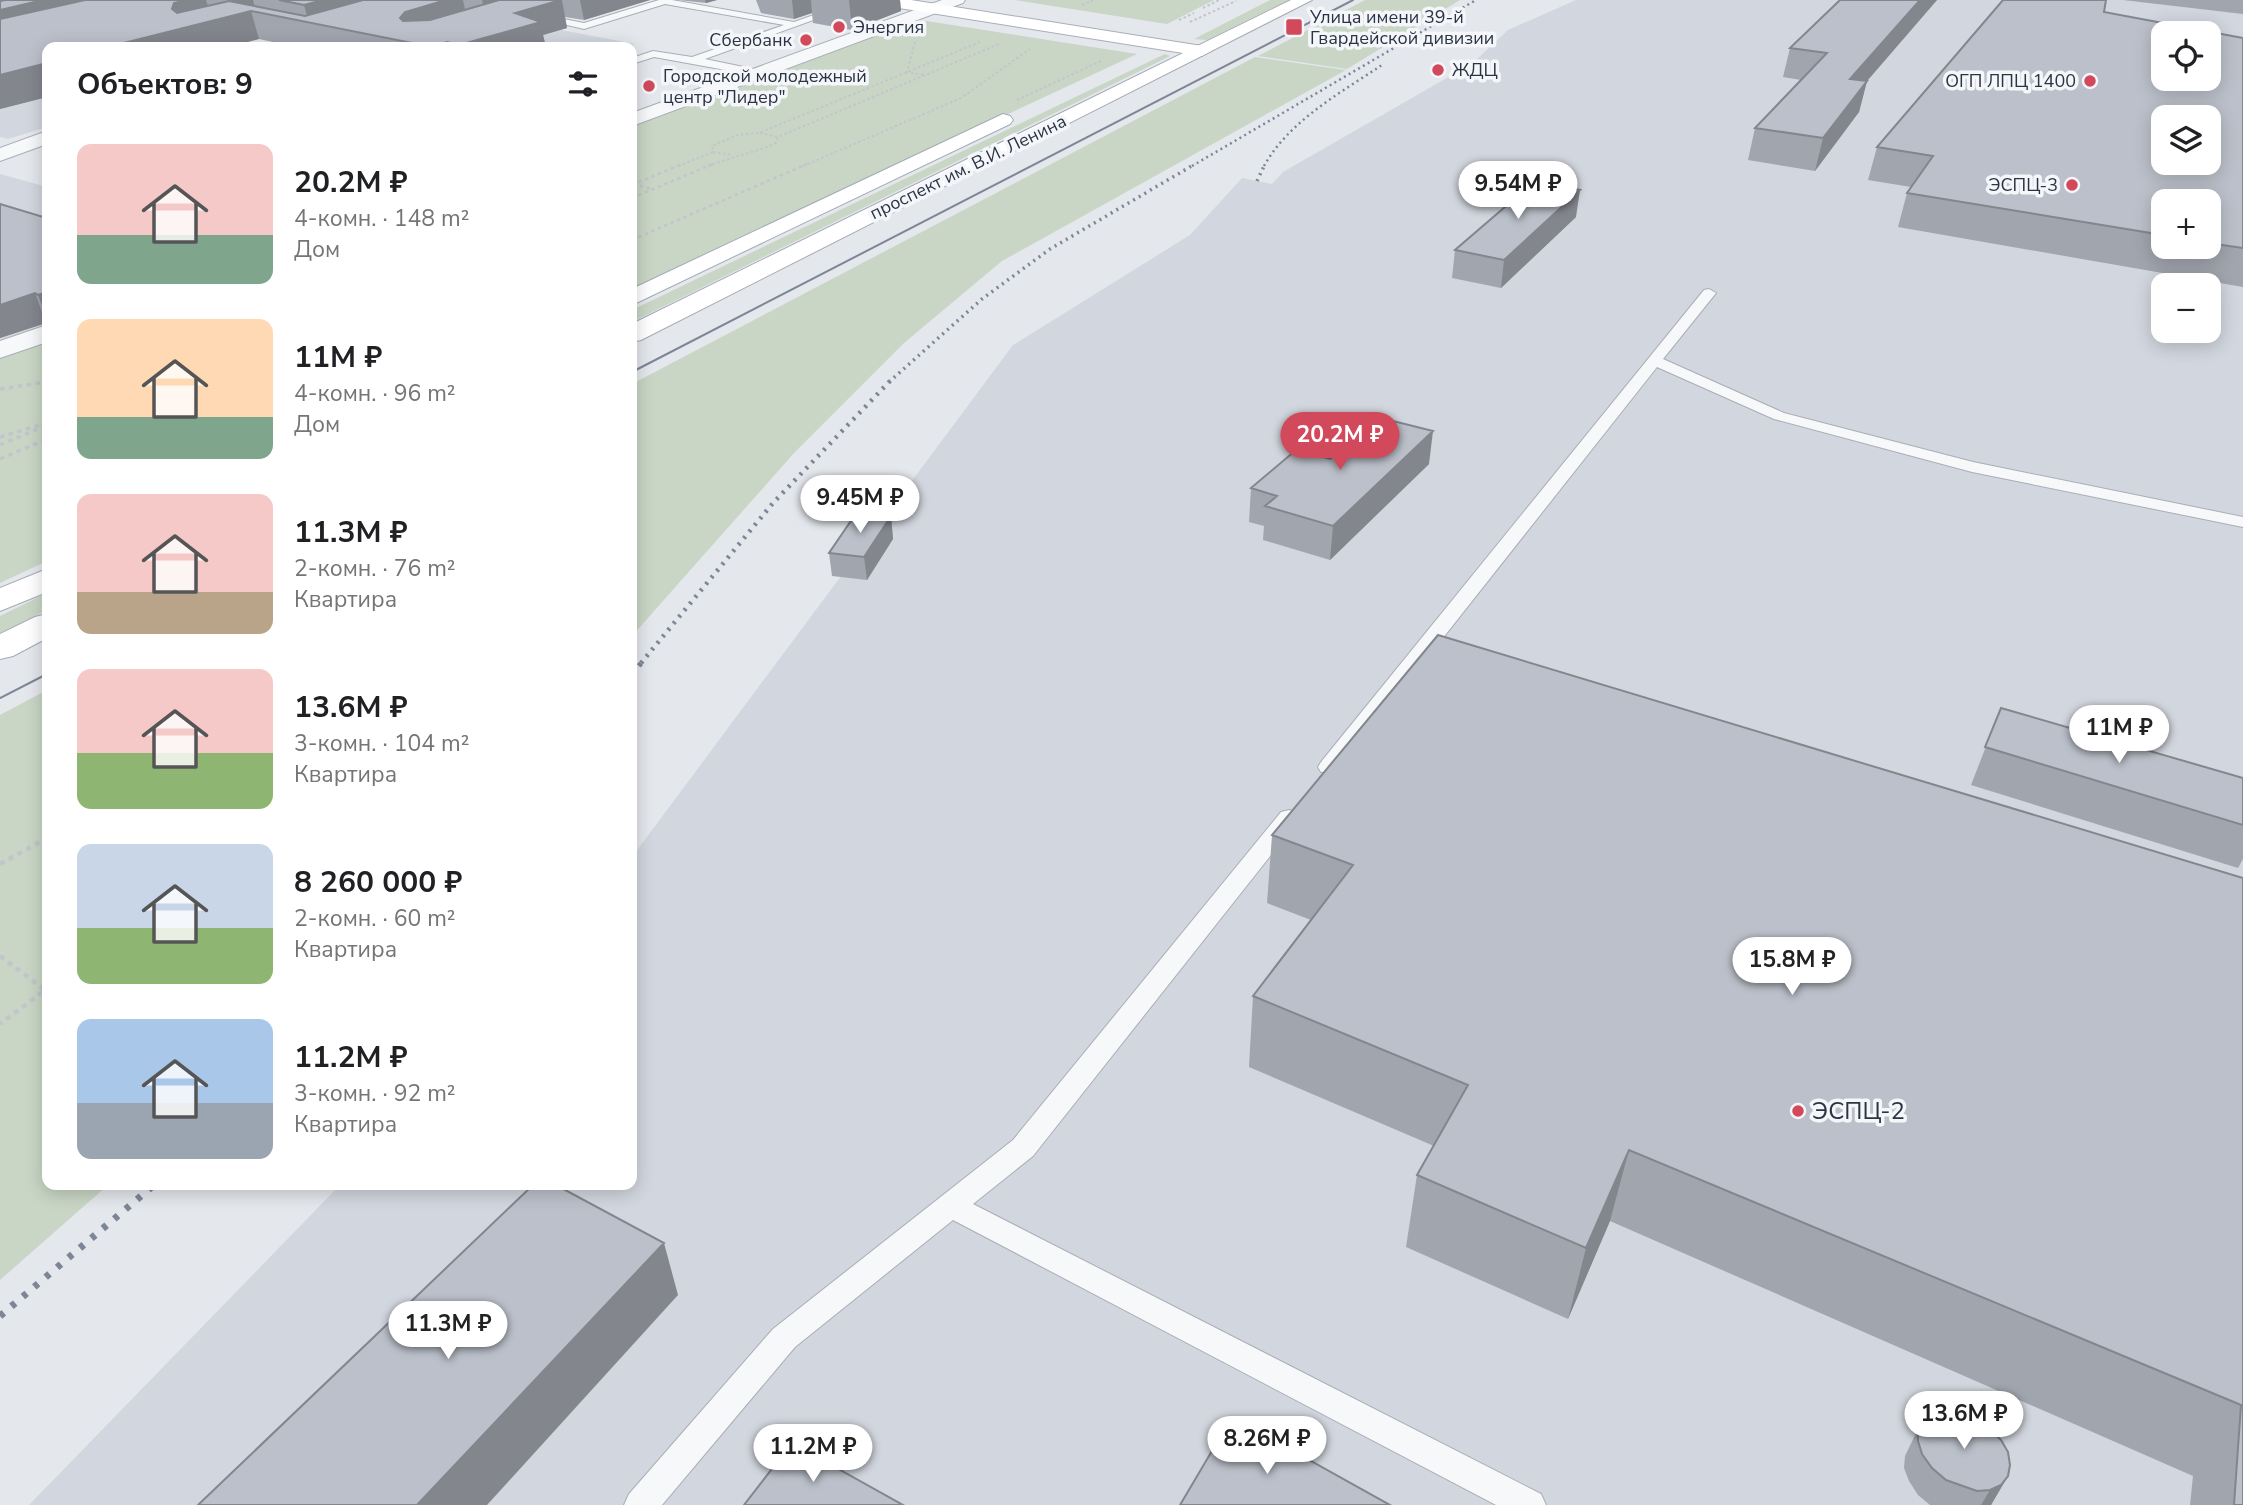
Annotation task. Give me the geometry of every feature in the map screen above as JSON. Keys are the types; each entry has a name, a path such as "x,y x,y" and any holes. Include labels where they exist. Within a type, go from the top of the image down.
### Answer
{"main road":[{"path":"880,0 1202,51"},
{"name":"проспект им. В.И. Ленина","path":"637,332 1304,0"},
{"path":"1123,63 1161,44 1189,19"},
{"name":"проспект им. В.И. Ленина","path":"637,296 1019,106"},
{"path":"0,601 42,581"},
{"path":"0,648 42,627"}],"street":[{"path":"637,118 957,0"},
{"path":"526,15 560,4"},
{"path":"6,150 42,139"},
{"path":"6,150 42,158"},
{"path":"0,350 42,335"}],"lane":[{"path":"694,60 865,0"},
{"path":"526,15 584,26 666,1 795,24"},
{"path":"637,59 653,54 759,73"},
{"path":"1317,782 1709,293"},
{"path":"1655,361 1779,416 1972,467 2243,522"},
{"path":"641,1505 785,1338 1023,1148 1300,803"},
{"path":"951,1206 1529,1505"}],"path":[{"path":"1219,0 1186,23 1238,0"},
{"path":"1233,0 1238,0"},
{"path":"713,152 712,146 737,135 759,132 984,40"},
{"path":"637,238 961,98 1040,43"},
{"path":"759,132 778,137 1001,44"},
{"path":"1019,106 1102,60"},
{"path":"907,72 925,75"},
{"path":"829,104 848,108"},
{"path":"637,196 733,156 751,154 776,143 778,137"},
{"path":"637,183 713,152 733,156"},
{"path":"637,186 652,189"},
{"path":"0,389 42,383"},
{"path":"0,437 42,425"},
{"path":"0,445 42,426"},
{"path":"0,459 42,441"},
{"path":"0,864 42,841"},
{"path":"0,956 42,987"},
{"path":"0,1024 42,993"}],"shaded area":[{"path":"1576,0 2243,0 2243,1505 29,1505 335,1190 637,1190 637,850 1013,345 1190,235 1242,178 1272,184 1283,172 1473,63 1508,30"},
{"path":"529,24 624,42 467,42"},
{"path":"42,56 42,129 8,139 0,137 0,67"},
{"path":"0,174 42,186 42,335 0,351"}],"green space":[{"path":"1015,0 1214,0 1167,24"},
{"path":"1270,0 1289,0 1207,40 1194,39"},
{"path":"1365,0 1460,0 1347,69 1258,56"},
{"path":"914,19 1137,54 637,287 637,120"},
{"path":"1165,54 1170,56 637,320 637,308"},
{"path":"1255,57 1346,70 1002,261 904,343 794,453 637,630 637,381"},
{"path":"42,341 42,563 0,583 0,357"},
{"path":"42,595 42,613 0,634 0,616"},
{"path":"42,693 42,1190 102,1190 0,1280 0,715"}],"building":[{"path":"43,0 0,10 0,1"},
{"path":"85,0 187,0 174,3 172,9 177,13 229,1 305,16 363,0 446,0 405,12 400,18 403,21 430,20 499,0 561,0 515,13 541,22 470,42 407,42 251,11 128,42 42,42 42,64 0,75 0,19"},
{"path":"279,0 323,0 304,5"},
{"path":"1840,0 1920,0 1850,79 1867,81 1823,138 1755,128 1827,53 1790,48"},
{"path":"2003,0 2106,0 2104,12 2152,21 2151,91 2221,91 2221,34 2243,38 2243,248 2221,245 2221,189 2151,189 2151,233 1907,193 1933,156 1877,147"},
{"path":"1534,182 1580,190 1504,260 1455,250"},
{"path":"0,204 42,217 42,294 35,293 0,305"},
{"path":"1377,417 1433,431 1333,526 1265,506 1277,496 1251,488 1296,450 1330,459"},
{"path":"857,512 891,516 864,557 829,553"},
{"name":"ЭСПЦ-2","path":"1438,635 2243,878 2243,1505 2234,1505 2241,1405 1629,1150 1586,1248 1417,1175 1468,1085 1253,996 1353,865 1272,835"},
{"path":"2001,708 2243,778 2243,825 1985,747"},
{"path":"528,1190 565,1190 664,1243 417,1505 198,1505"},
{"path":"1948,1411 1978,1419 2001,1440 2008,1452 2010,1465 2008,1476 2001,1485 1990,1490 1977,1491 1946,1480 1932,1468 1922,1454 1918,1429 1924,1418"},
{"path":"1232,1417 1390,1505 1180,1505"},
{"path":"792,1443 903,1505 744,1505"}],"tram line":[{"path":"637,369 1353,0"},
{"path":"0,698 42,677"}],"railway":[{"path":"1192,166 1476,0"},
{"path":"1264,166 1287,135 1301,122 1382,65"},
{"path":"890,381 982,299 1050,249 1195,164"},
{"path":"1257,181 1264,166"},
{"path":"641,663 773,503 890,381"},
{"path":"637,668 643,661"},
{"path":"0,1316 148,1190"}],"place":[{"name":"Энергия","path":"839,27"},
{"name":"Улица имени 39-й Гвардейской дивизии","path":"1294,27"},
{"name":"Сбербанк","path":"806,40"},
{"name":"ЖДЦ","path":"1438,70"},
{"name":"ОГП ЛПЦ 1400","path":"2090,81"},
{"name":"Городской молодежный центр \"Лидер\"","path":"649,86"},
{"name":"ЭСПЦ-3","path":"2072,185"},
{"name":"ЭСПЦ-2","path":"1798,1111"}]}
